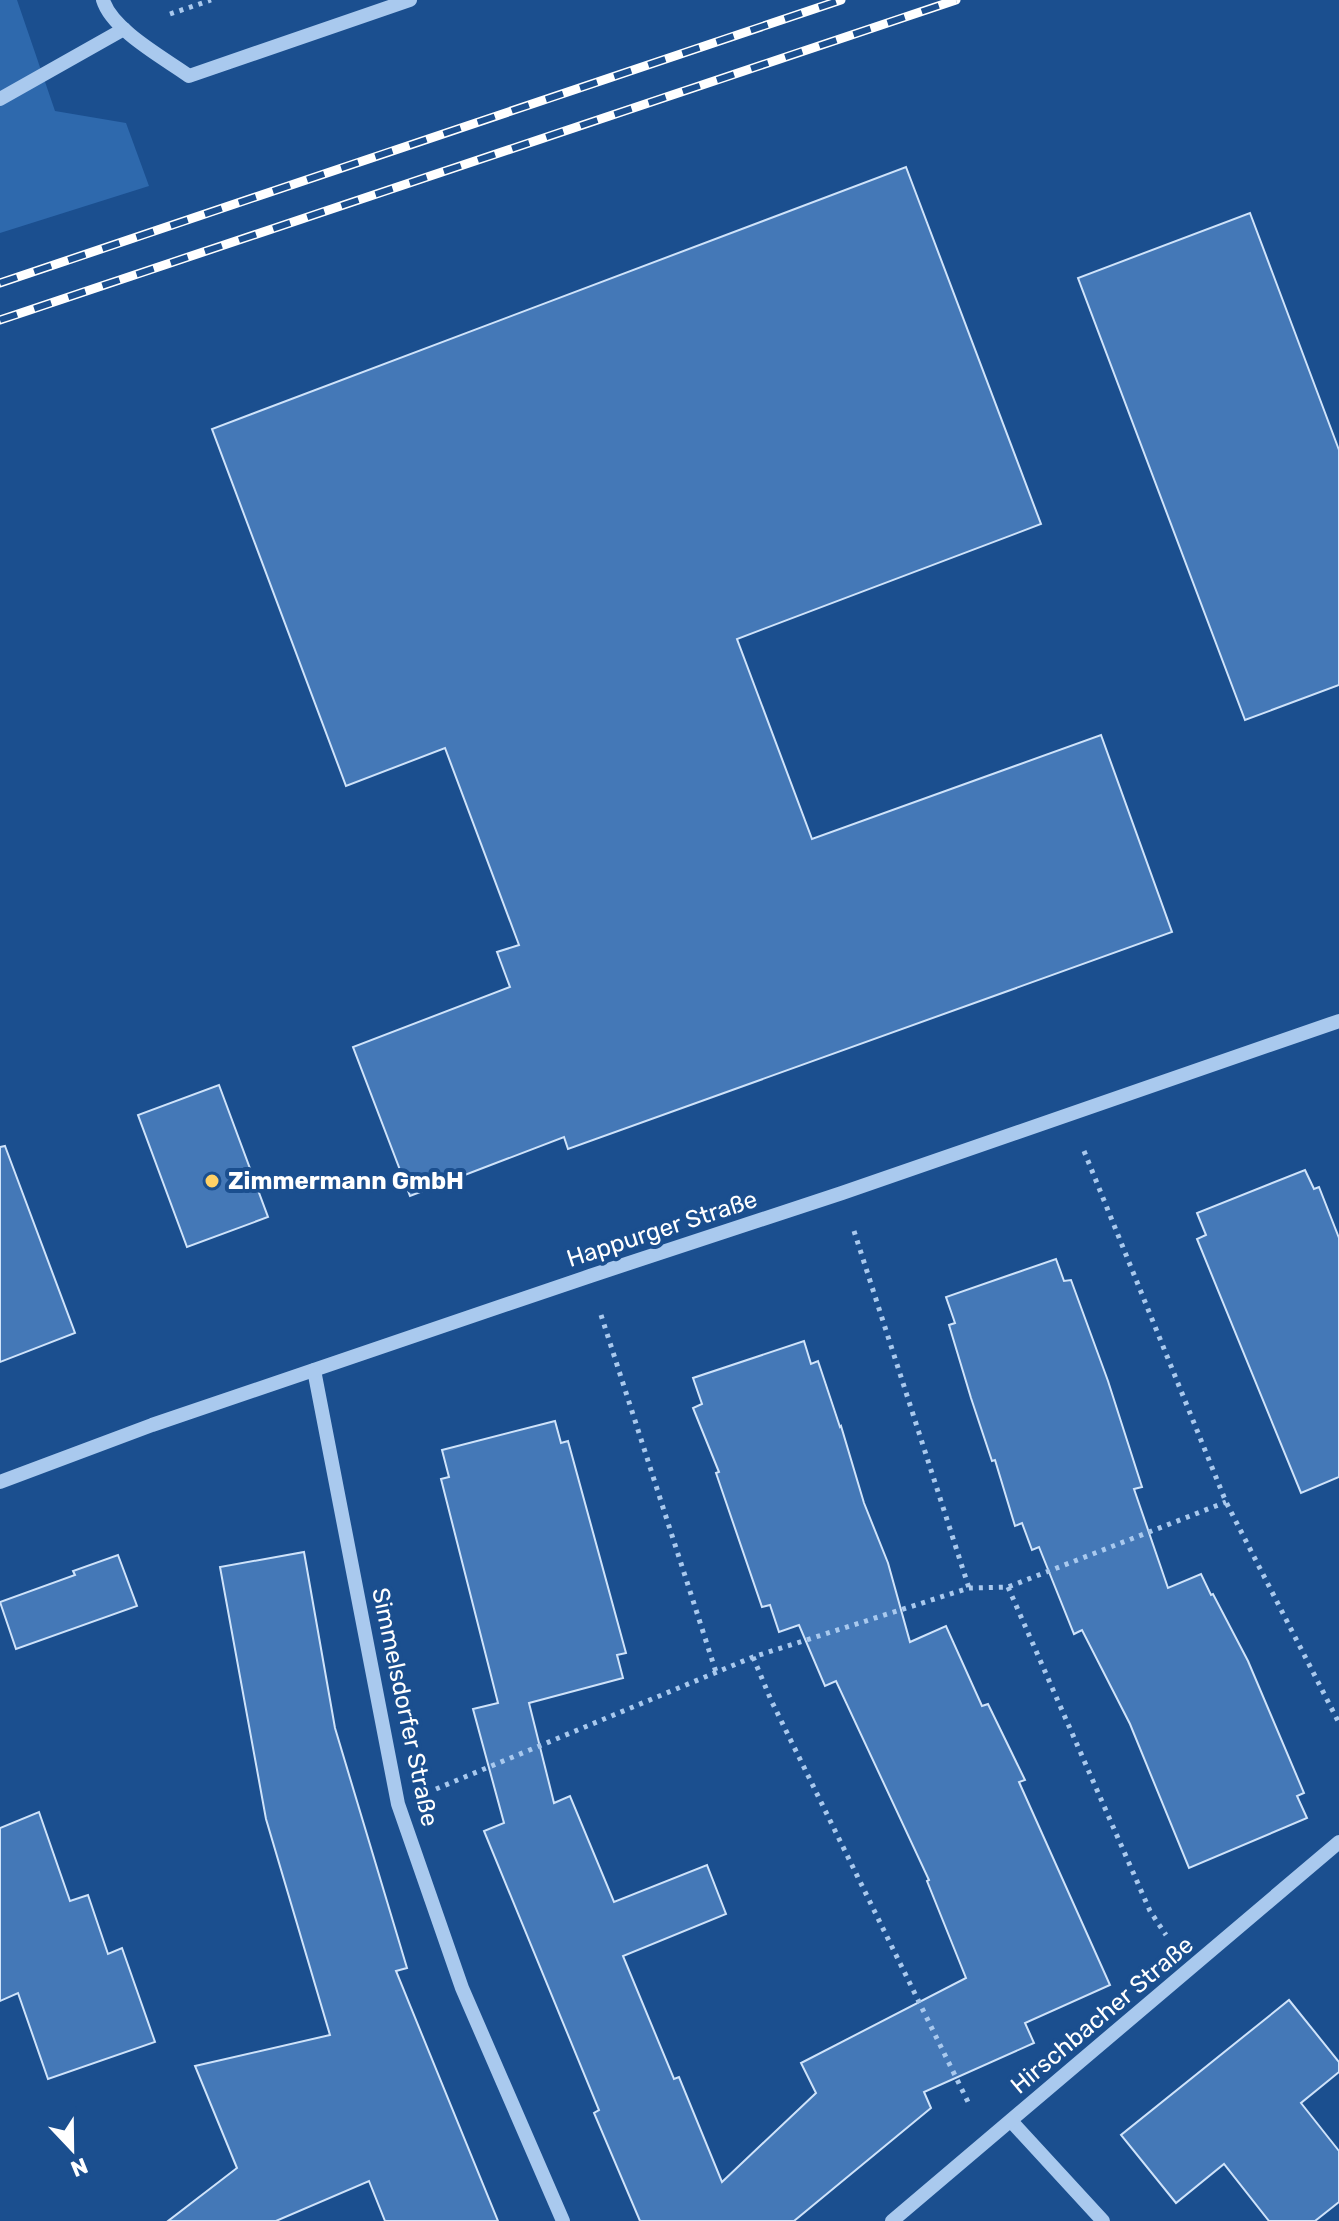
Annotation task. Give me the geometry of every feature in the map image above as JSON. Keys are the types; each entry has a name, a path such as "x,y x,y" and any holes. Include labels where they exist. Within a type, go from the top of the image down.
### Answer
{"street":[{"path":"103,0 106,10 124,29 189,76 410,0"},
{"path":"0,99 124,29"},
{"name":"Happurger Straße","path":"0,1482 152,1425 842,1193 1339,1021"},
{"name":"Simmelsdorfer Straße","path":"314,1370 398,1804 462,1988 563,2221"},
{"name":"Hirschbacher Straße","path":"892,2221 1339,1842"},
{"path":"1011,2121 1103,2221"}],"path":[{"path":"1069,1113 1226,1502 1339,1723"},
{"path":"842,1193 969,1588"},
{"path":"590,1276 716,1672"},
{"path":"398,1804 753,1657 969,1588 1008,1587 1226,1502"},
{"path":"1008,1587 1150,1911 1190,1969"},
{"path":"753,1657 771,1700 987,2141"}],"shaded area":[{"path":"0,0 17,0 55,111 126,123 149,186 0,233"}],"building":[{"path":"906,167 1041,524 737,639 812,839 1101,735 1172,932 568,1149 564,1137 410,1196 353,1047 510,987 497,952 519,945 445,748 346,786 212,429"},
{"path":"1250,213 1339,450 1339,685 1245,720 1078,278"},
{"path":"219,1085 268,1217 187,1247 138,1115"},
{"path":"5,1146 75,1333 0,1362 0,1147"},
{"path":"1305,1170 1314,1189 1319,1187 1339,1238 1339,1477 1301,1493 1197,1239 1206,1235 1197,1213"},
{"path":"1056,1259 1064,1281 1071,1280 1108,1381 1142,1487 1134,1489 1168,1588 1201,1574 1248,1661 1304,1793 1297,1796 1307,1818 1189,1868 1130,1724 1082,1630 1074,1634 1039,1547 1032,1550 1022,1523 1015,1526 949,1325 955,1323 946,1297"},
{"path":"804,1341 811,1364 818,1361 841,1426 864,1503 888,1563 910,1642 946,1626 982,1706 988,1704 1025,1780 1019,1782 1110,1985 1025,2023 1034,2043 924,2092 931,2108 794,2221 640,2221 594,2113 599,2110 484,1831 504,1823 473,1709 498,1703 441,1479 449,1477 442,1450 555,1421 561,1443 568,1441 626,1653 617,1655 623,1678 529,1703 554,1803 570,1796 614,1902 707,1865 726,1914 623,1956 674,2079 679,2077 722,2182 816,2093 801,2063 966,1978 929,1880 836,1681 825,1686 799,1625 779,1632 770,1605 762,1607 716,1473 719,1472 693,1408 702,1404 693,1378"},
{"path":"304,1552 335,1728 407,1968 396,1971 498,2221 385,2221 369,2181 276,2221 168,2221 237,2168 195,2066 330,2035 266,1819 220,1567"},
{"path":"118,1555 137,1606 16,1649 0,1602 75,1575 73,1571"},
{"path":"39,1812 70,1901 88,1895 108,1954 122,1948 155,2042 48,2079 18,1993 0,2001 0,1828"},
{"path":"1289,2000 1339,2062 1339,2072 1301,2103 1339,2151 1339,2202 1315,2221 1269,2221 1224,2164 1176,2203 1121,2135"}],"railway":[{"path":"0,283 841,0"},
{"path":"0,320 956,0"}],"place":[{"name":"Zimmermann GmbH","path":"212,1181"}]}
